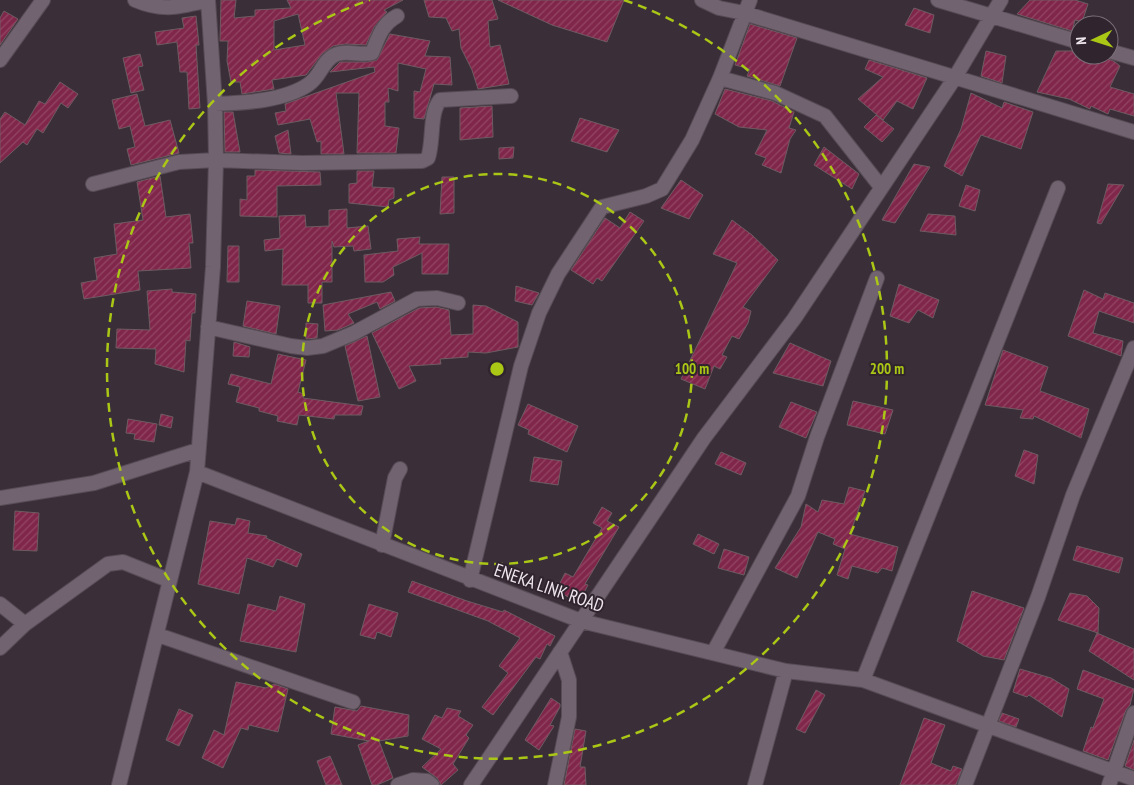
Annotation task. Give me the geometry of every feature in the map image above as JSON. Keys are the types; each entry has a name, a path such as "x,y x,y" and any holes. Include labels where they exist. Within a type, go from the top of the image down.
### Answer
{"street":[{"path":"0,60 43,0"},
{"path":"119,785 158,635 168,580 197,472 213,267 216,160 215,104 208,0 175,8 153,7 135,0"},
{"path":"702,0 719,8 744,13 954,79 1134,132"},
{"path":"470,580 521,366 539,313 558,274 602,207 646,196 662,189 692,140 720,78 750,0"},
{"path":"938,0 1069,39"},
{"path":"471,785 704,438 794,319 954,79 1001,0"},
{"path":"215,104 254,102 308,85 316,78 326,60 332,56 339,53 372,53 382,28 388,20 397,16"},
{"path":"1119,54 1134,58"},
{"path":"720,78 775,93 825,116 881,187"},
{"path":"93,184 180,162 216,160 302,164 422,161 428,158 432,145 435,106 440,100 511,96"},
{"path":"863,680 1058,188"},
{"path":"713,653 798,496 817,437 878,278"},
{"path":"208,328 307,348 323,346 354,334 417,300 437,298 458,303"},
{"path":"965,785 1038,597 1073,496 1134,348"},
{"path":"0,498 27,492 94,483 198,450"},
{"path":"382,545 395,478 400,469"},
{"name":"ENEKA LINK ROAD","path":"197,472 470,580 581,621 786,671 863,680 986,727 1112,779 1134,779"},
{"path":"0,648 25,624 115,562 122,562 168,580"},
{"path":"0,604 25,624"},
{"path":"158,635 353,702"},
{"path":"555,785 569,717 569,680 560,652"},
{"path":"756,785 786,671"},
{"path":"1112,779 1134,713"},
{"path":"398,785 413,780 427,781 432,785"}],"building":[{"path":"221,0 236,0 234,18 255,16 255,10 291,8 287,0 403,0 384,10 387,12 374,27 366,45 345,44 333,46 322,54 306,75 272,80 274,89 242,94 240,82 231,82 227,61 228,41 220,41","holes":["298,14 305,45 274,50 274,21"]},
{"path":"424,0 492,0 498,19 488,21 490,47 500,45 509,84 478,89 472,70 461,48 459,29 452,31 446,18 429,17"},
{"path":"498,0 624,0 607,42 552,25"},
{"path":"1030,0 1075,0 1088,4 1084,15 1069,15 1069,30 1017,14"},
{"path":"914,8 934,15 930,33 905,25"},
{"path":"4,11 18,19 0,45 0,18"},
{"path":"196,16 199,45 196,45 200,108 189,109 187,72 180,72 177,42 157,45 155,32 184,28 182,18"},
{"path":"750,24 797,38 780,86 747,76 750,69 735,65"},
{"path":"390,34 430,41 425,56 450,57 452,85 434,84 424,119 414,118 414,91 420,92 426,69 398,63 398,91 388,88 389,102 385,102 385,126 399,128 396,153 357,153 359,93 336,93 344,154 321,154 321,141 317,142 310,119 278,125 275,113 286,111 285,104 375,72 374,67 330,72 340,62 368,62 377,60"},
{"path":"986,51 1006,56 1002,83 981,76"},
{"path":"1056,51 1069,51 1069,65 1120,66 1110,87 1134,94 1134,116 1110,109 1108,114 1091,106 1090,109 1069,99 1037,92"},
{"path":"140,54 143,66 138,67 144,90 131,93 123,58"},
{"path":"869,60 927,78 913,109 897,101 883,120 858,99 883,77 865,69"},
{"path":"60,82 78,94 68,108 61,103 43,133 37,129 27,145 23,142 0,163 0,119 5,112 25,125 39,101 45,104"},
{"path":"725,89 772,101 794,112 789,128 796,130 790,139 781,173 762,165 766,158 755,154 767,130 739,127 715,114"},
{"path":"971,93 1002,108 1004,102 1033,112 1021,149 981,135 962,176 944,166 961,129"},
{"path":"137,94 145,126 170,120 179,153 131,165 127,149 135,147 130,126 119,129 112,100"},
{"path":"492,106 493,137 460,140 460,108"},
{"path":"224,112 233,112 240,152 225,152"},
{"path":"876,115 894,129 882,142 864,127"},
{"path":"580,118 619,130 607,152 571,141"},
{"path":"288,130 291,154 279,153 275,136"},
{"path":"514,147 513,158 499,159 499,148"},
{"path":"824,147 859,174 852,189 814,165"},
{"path":"914,164 930,167 895,223 882,220"},
{"path":"255,170 320,172 321,185 277,186 277,217 240,216 240,199 247,200 247,176 255,176"},
{"path":"357,171 374,171 372,187 394,188 394,198 389,200 388,207 349,203 349,184 357,183"},
{"path":"160,176 166,217 190,214 193,243 189,243 191,268 138,271 140,290 84,299 81,283 97,280 94,258 117,254 114,224 143,220 137,182"},
{"path":"442,177 454,177 454,213 440,214"},
{"path":"681,180 703,195 689,219 661,208"},
{"path":"1108,184 1124,185 1101,224 1097,223"},
{"path":"966,185 980,190 975,211 959,206"},
{"path":"347,209 347,228 368,226 371,249 354,251 353,246 334,247 332,241 332,282 322,282 322,303 308,303 308,285 282,285 283,249 265,251 264,240 280,238 279,216 305,215 306,227 329,226 329,210"},
{"path":"630,212 644,221 602,281 597,278 593,284 571,270 605,218 620,228"},
{"path":"928,214 955,216 956,235 920,231"},
{"path":"732,220 752,235 778,260 743,307 751,311 748,323 739,339 732,336 722,355 727,357 720,369 714,366 705,389 681,379 737,263 713,254"},
{"path":"420,237 419,244 449,244 448,274 422,274 422,253 393,267 394,275 383,282 365,282 364,255 398,251 397,239"},
{"path":"228,246 239,246 239,282 227,282"},
{"path":"899,284 939,300 933,318 918,310 909,323 890,316"},
{"path":"516,286 539,293 532,305 515,301"},
{"path":"172,289 172,292 196,294 195,313 192,313 190,341 186,340 184,372 155,364 156,349 116,348 117,329 150,330 147,291"},
{"path":"1084,290 1103,299 1105,293 1134,303 1134,323 1099,311 1093,333 1123,341 1121,356 1068,336"},
{"path":"391,292 395,301 380,309 377,302 348,314 354,323 338,330 325,331 323,305"},
{"path":"247,301 280,306 276,334 243,326"},
{"path":"473,305 486,306 518,322 518,347 486,353 468,352 468,357 440,359 441,364 409,366 416,381 399,389 372,333 419,308 436,307 449,310 451,335 473,334"},
{"path":"306,323 318,324 317,338 306,339"},
{"path":"367,336 380,397 358,401 345,346"},
{"path":"234,342 250,347 249,357 233,356"},
{"path":"790,343 831,361 823,386 773,373"},
{"path":"1003,350 1048,367 1040,391 1089,409 1081,438 1034,416 1033,419 1020,418 1023,410 985,405"},
{"path":"278,354 306,360 298,392 304,394 303,398 363,406 361,415 335,415 334,419 299,415 297,425 277,421 278,416 259,411 259,408 236,402 240,387 228,384 231,374 271,384"},
{"path":"853,401 893,410 885,434 847,425"},
{"path":"791,402 817,412 806,438 779,427"},
{"path":"528,404 578,426 567,452 528,434 529,430 518,425"},
{"path":"161,414 173,417 171,428 159,425"},
{"path":"128,419 157,424 154,442 134,439 135,434 126,433"},
{"path":"1024,450 1038,455 1034,484 1015,476"},
{"path":"721,452 746,463 741,475 715,464"},
{"path":"534,457 562,461 558,485 530,481"},
{"path":"849,487 865,491 850,534 898,547 892,571 882,568 878,573 852,566 848,579 837,575 845,549 833,544 835,539 818,532 797,578 775,568 801,527 806,504 818,512 822,500 844,504"},
{"path":"602,507 612,513 607,521 619,527 585,584 588,585 579,602 556,591 565,573 573,577 602,528 593,523"},
{"path":"15,511 39,513 37,551 13,550"},
{"path":"237,518 250,521 248,533 267,536 266,538 302,554 297,567 277,559 273,567 247,558 239,594 198,584 210,521 235,525"},
{"path":"698,534 719,544 714,554 693,544"},
{"path":"1077,546 1123,558 1119,573 1073,560"},
{"path":"724,549 749,557 744,575 718,568"},
{"path":"412,581 467,601 503,612 504,610 555,636 550,646 547,644 540,659 536,657 493,715 482,707 508,673 499,666 520,638 488,621 408,592"},
{"path":"972,591 1024,608 1004,660 983,656 957,641"},
{"path":"1070,593 1087,596 1099,608 1098,633 1058,620"},
{"path":"280,596 305,604 296,652 240,641 248,604 276,611"},
{"path":"369,604 398,613 391,637 377,632 375,639 360,635"},
{"path":"1097,633 1134,649 1134,680 1089,651"},
{"path":"1020,669 1051,678 1069,689 1062,717 1029,695 1027,697 1013,692"},
{"path":"1083,670 1134,689 1130,705 1126,710 1108,760 1083,751 1091,727 1093,728 1104,699 1077,689"},
{"path":"236,682 266,688 274,684 288,689 278,732 249,725 248,730 241,728 223,768 202,758 214,730 224,735"},
{"path":"816,690 825,695 805,733 796,729"},
{"path":"551,698 560,704 560,707 550,725 554,726 539,750 525,740"},
{"path":"361,706 409,715 408,736 379,741 393,778 377,785 372,785 358,745 369,741 331,734 335,707 357,711"},
{"path":"447,708 461,711 458,716 473,725 466,735 469,738 453,764 458,770 441,785 437,778 422,767 441,749 422,739 435,715 442,718"},
{"path":"179,709 193,715 179,746 166,740"},
{"path":"1002,713 1019,719 1016,727 999,721"},
{"path":"924,718 945,725 931,763 951,771 953,766 962,769 956,785 900,785"},
{"path":"575,729 586,731 580,767 585,767 586,785 564,785"},
{"path":"1134,740 1134,770 1125,766"},
{"path":"330,756 342,785 326,785 317,761"}]}
